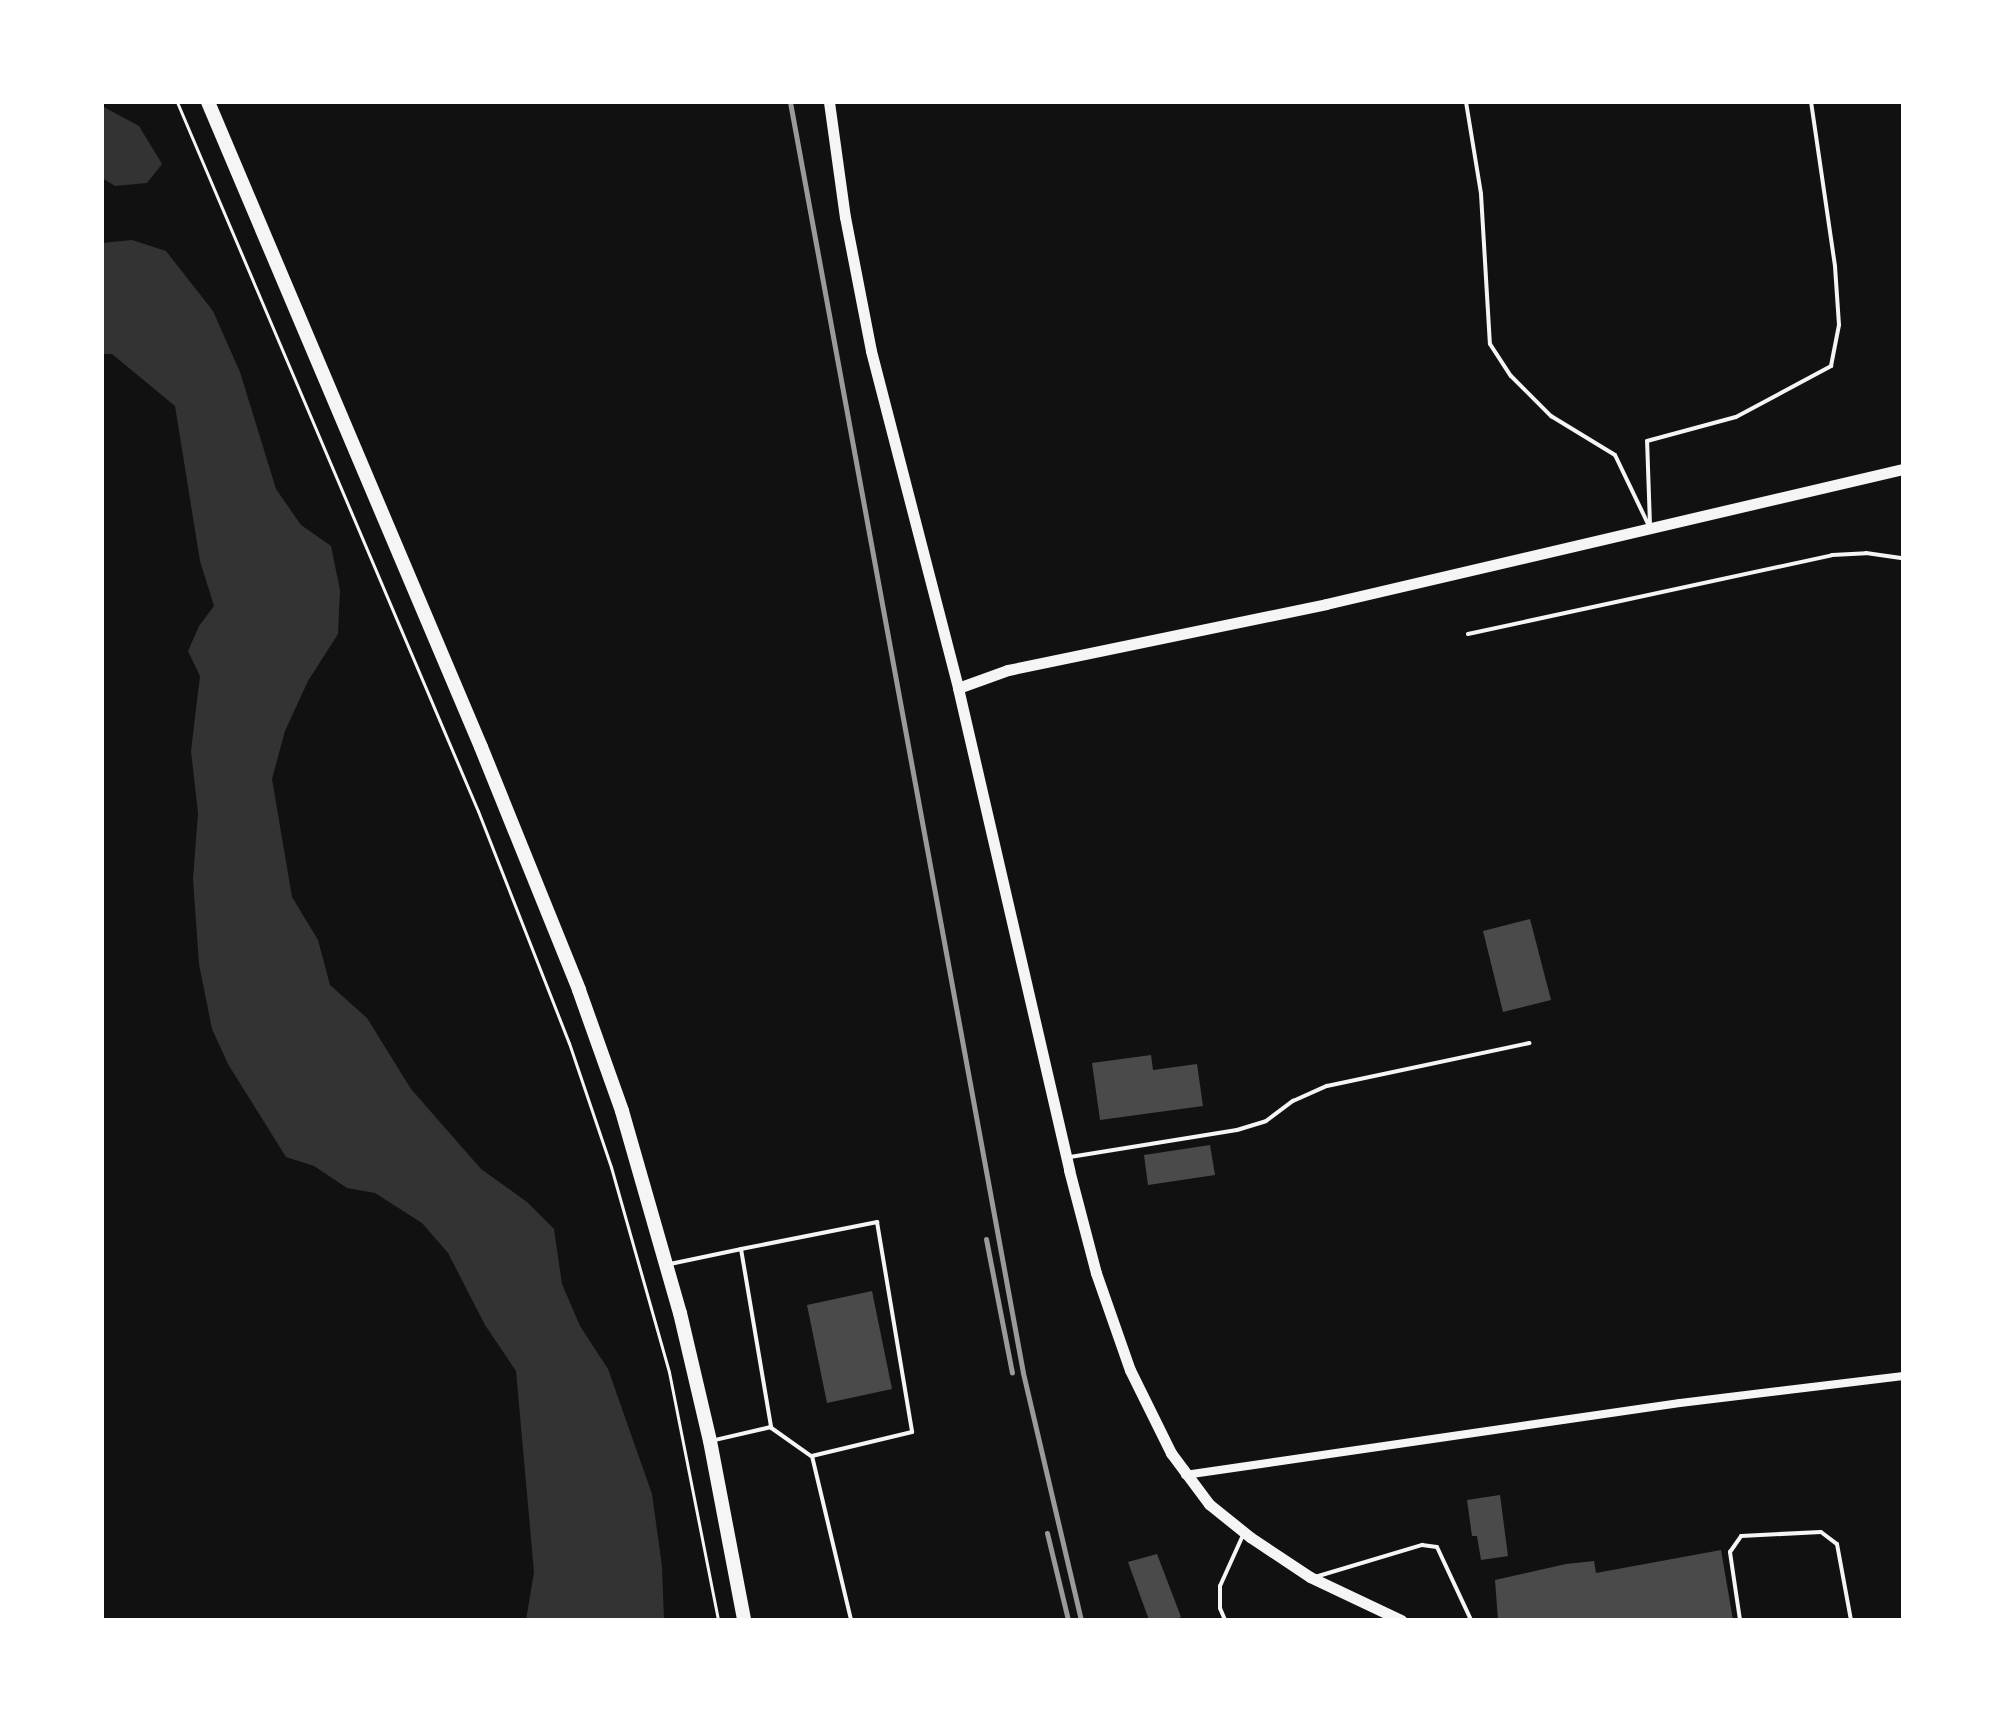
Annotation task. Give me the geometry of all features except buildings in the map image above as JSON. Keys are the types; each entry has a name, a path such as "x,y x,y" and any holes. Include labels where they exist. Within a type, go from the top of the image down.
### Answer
{"main road":[{"path":"208,102 481,747 579,990 622,1111 667,1265 710,1441 744,1620"}],"street":[{"path":"829,102 845,217 871,351 958,688 1066,1158 1096,1273 1130,1370 1153,1422 1185,1475 1209,1504 1244,1533 1312,1577 1401,1620"},
{"path":"958,688 1008,670 1311,607 1903,469"},
{"path":"1185,1475 1680,1403 1903,1376"}],"lane":[{"path":"1466,102 1481,194 1490,344 1511,376 1551,416 1615,455 1650,528"},
{"path":"1650,528 1647,441 1736,417 1831,366 1839,325 1835,266 1811,102"},
{"path":"1468,634 1832,555 1866,553 1903,558"},
{"path":"1066,1158 1237,1130 1266,1121 1293,1101 1327,1086 1529,1043"},
{"path":"667,1265 877,1222 912,1432 812,1456"},
{"path":"741,1249 770,1427 812,1456 851,1620"},
{"path":"710,1441 770,1427"},
{"path":"1740,1620 1730,1552 1741,1536 1821,1532 1837,1544 1851,1620"},
{"path":"1225,1620 1220,1608 1220,1586 1244,1533"},
{"path":"1312,1577 1422,1545 1437,1547 1471,1620"}],"path":[{"path":"177,102 466,782 569,1043 611,1167 669,1372 718,1620"}],"shaded area":[{"path":"102,106 139,126 162,164 147,183 115,186 102,178"},
{"path":"132,240 166,251 213,311 240,372 276,489 301,525 331,546 340,590 338,634 308,681 285,731 272,779 292,897 318,940 330,985 367,1018 411,1089 481,1169 527,1202 554,1229 562,1284 580,1326 608,1369 652,1494 662,1566 664,1620 526,1620 534,1572 516,1371 485,1325 448,1253 422,1223 375,1193 347,1188 314,1166 286,1157 228,1064 212,1029 199,964 193,879 198,813 191,751 200,676 188,651 199,626 214,606 200,561 175,406 112,354 102,354 102,243"}],"railway":[{"path":"790,102 1023,1373 1081,1620"},
{"path":"986,1239 1012,1373"},
{"path":"1047,1533 1068,1620"}]}
